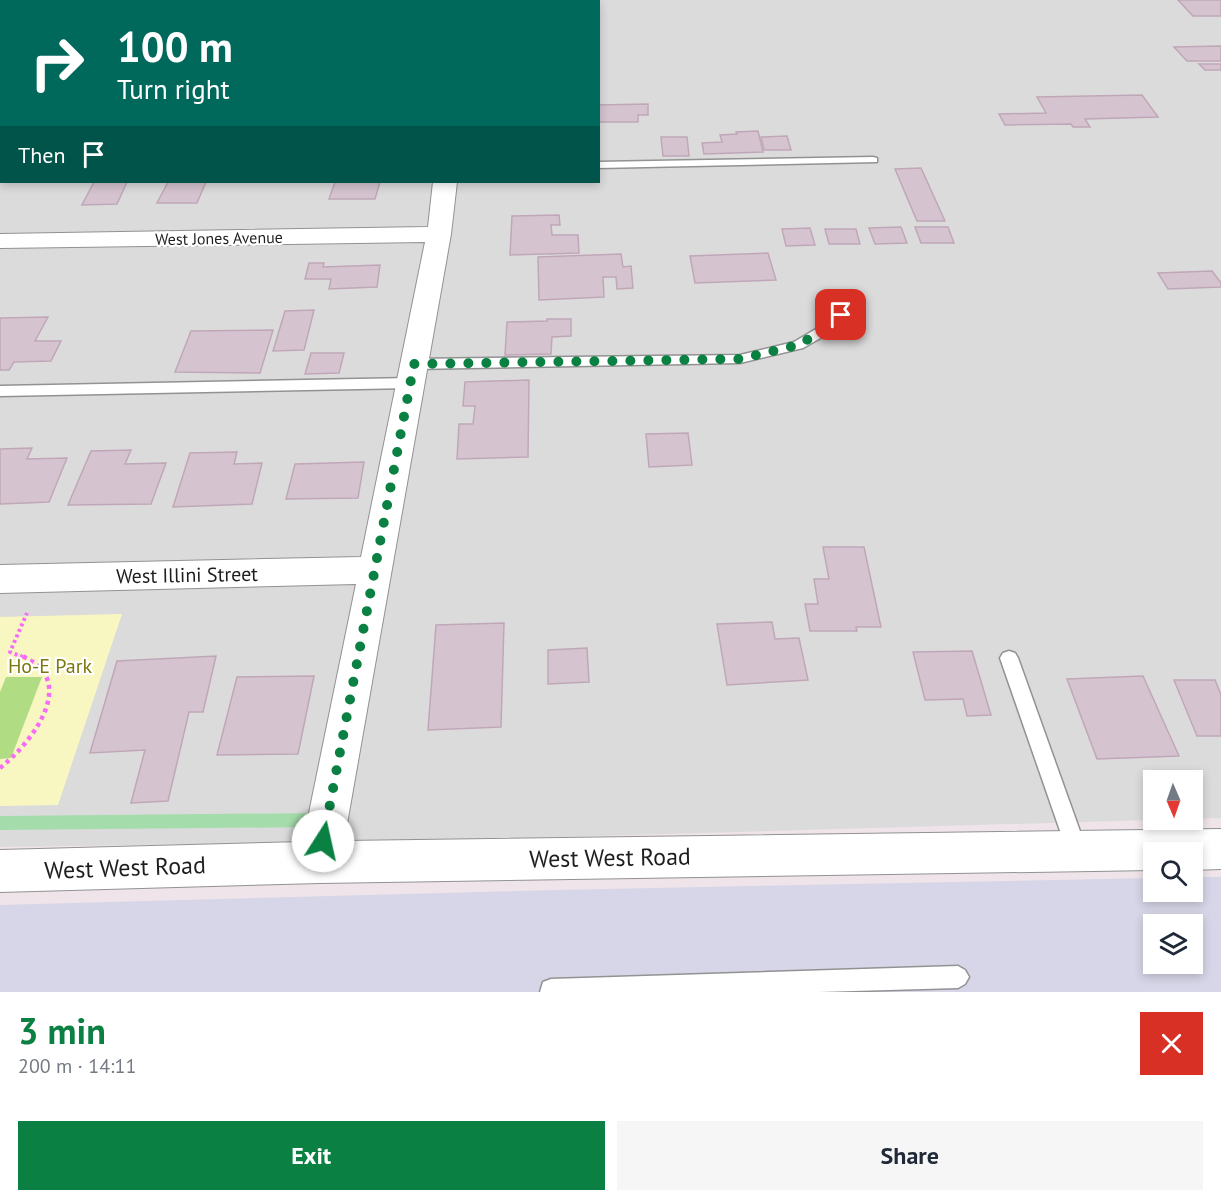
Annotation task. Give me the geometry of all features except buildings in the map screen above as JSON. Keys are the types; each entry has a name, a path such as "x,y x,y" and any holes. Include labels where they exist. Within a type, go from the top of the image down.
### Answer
{"street":[{"path":"320,862 439,234 445,183"},
{"name":"West Jones Avenue","path":"0,242 439,234"},
{"name":"West Illini Street","path":"0,579 375,570"},
{"name":"West West Road","path":"0,871 320,862 1221,849"}],"lane":[{"path":"600,165 873,160"},
{"path":"0,392 740,359 798,345 826,329 856,300"},
{"path":"1009,658 1077,851"},
{"path":"551,992 551,990 958,977"}],"path":[{"path":"0,768 14,758 35,735 47,710 49,688 41,669 31,660 10,652 27,613"}],"shaded area":[{"path":"600,0 1221,0 1221,818 1203,819 1203,770 1143,770 1143,820 420,841 0,847 0,183 600,183"},
{"path":"1203,877 1221,877 1221,992 0,992 0,905 554,890 1143,878 1143,902 1203,902"}],"green space":[{"name":"Ho-E Park","path":"122,614 58,805 0,806 0,617"},
{"path":"6,677 42,677 11,758 0,759 0,692"}],"waterway":[{"path":"0,823 321,820"}],"route":[{"path":"323,841 414,364 740,359 798,345 826,329 841,315"}]}
